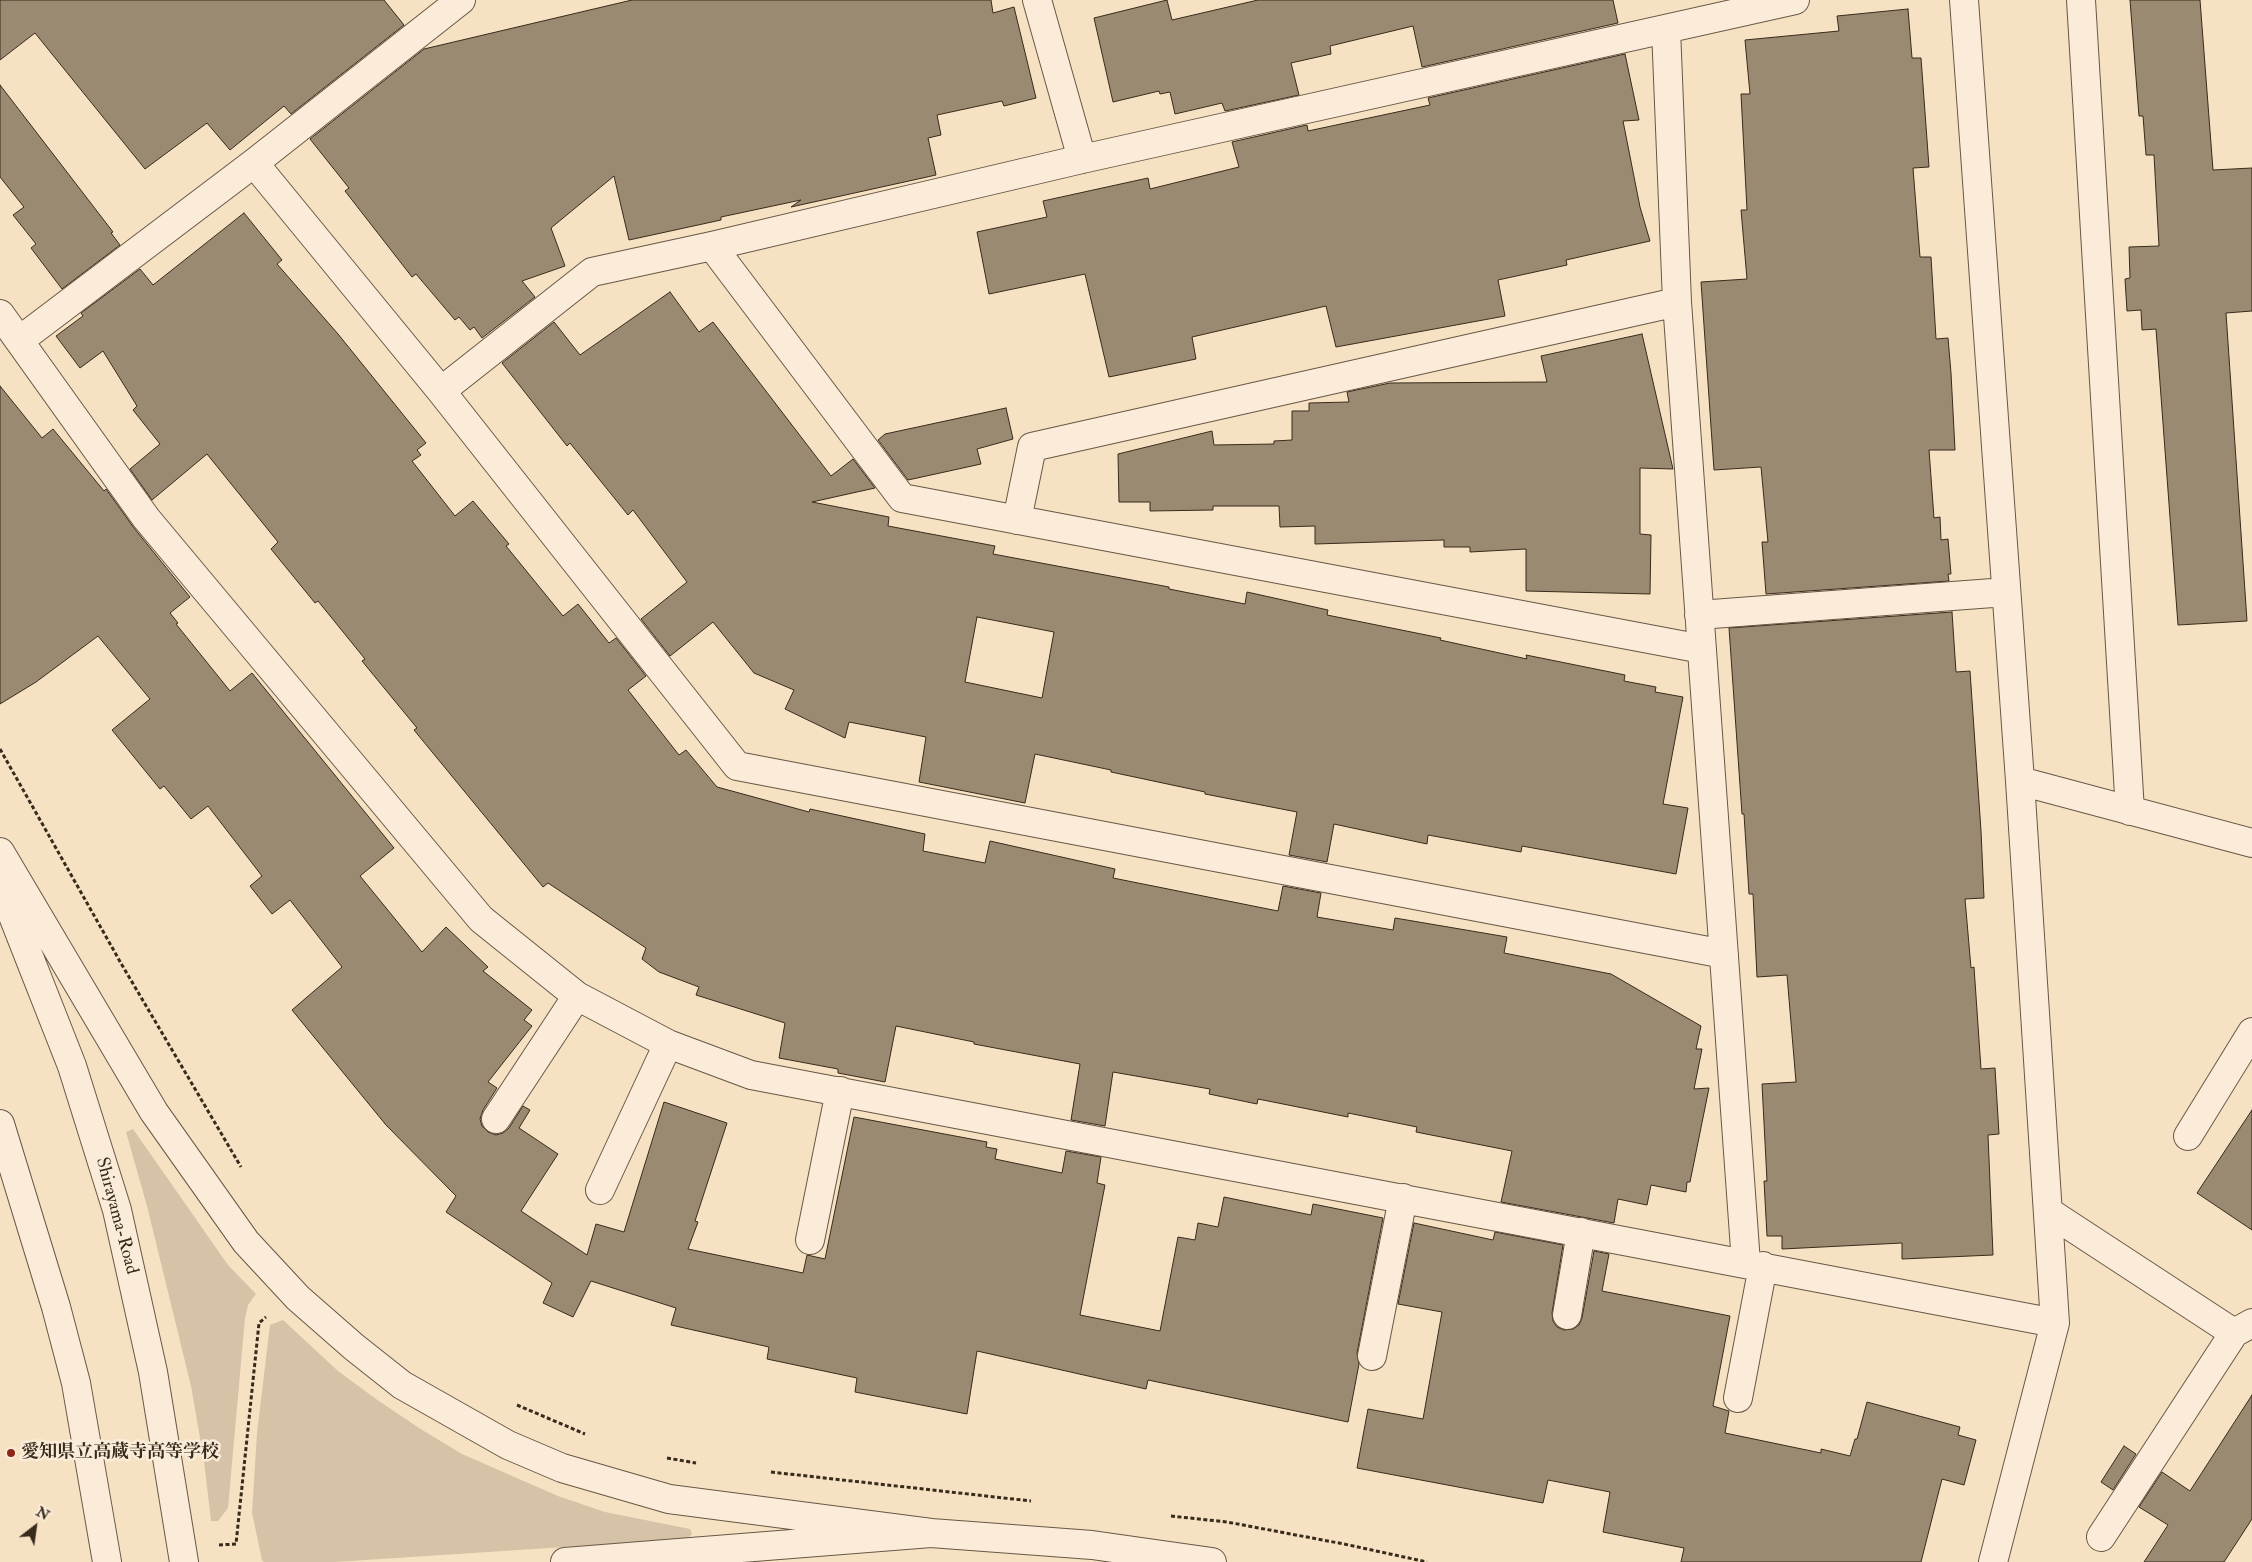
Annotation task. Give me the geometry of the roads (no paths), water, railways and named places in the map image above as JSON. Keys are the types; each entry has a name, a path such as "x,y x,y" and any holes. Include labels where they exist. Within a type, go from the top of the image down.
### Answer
{"street":[{"path":"20,340 254,163 461,0"},
{"path":"1037,0 1082,159"},
{"path":"441,391 592,272 712,246 1082,159 1795,0"},
{"path":"1964,0 2020,781 2055,1322 1993,1562"},
{"path":"2081,0 2130,811"},
{"path":"1666,29 1677,302 1699,615 1724,954 1755,1264 1738,1398"},
{"path":"254,163 441,391 737,766 1724,954"},
{"path":"712,246 902,498 1702,649"},
{"path":"1017,520 1032,447 1677,302"},
{"path":"0,314 146,518 481,919 577,996 668,1044 751,1075 2055,1322"},
{"path":"1699,615 2006,592"},
{"path":"2020,781 2252,843"},
{"path":"0,852 154,1112 246,1242 298,1298 354,1347 402,1385 517,1449 562,1468 669,1499 932,1533 1092,1545 1212,1562"},
{"name":"Shirayama-Road","path":"0,883 72,1066 117,1210 153,1372 184,1562"},
{"path":"496,1119 577,996"},
{"path":"2188,1136 2252,1032"},
{"path":"600,1190 668,1044"},
{"path":"810,1240 840,1091"},
{"path":"0,1124 53,1298 76,1383 107,1562"},
{"path":"1372,1356 1403,1198"},
{"path":"2048,1212 2243,1328 2101,1537"},
{"path":"1567,1315 1581,1232"},
{"path":"565,1562 932,1533"}],"place":[{"name":"愛知県立高蔵寺高等学校","path":"11,1453"}]}
